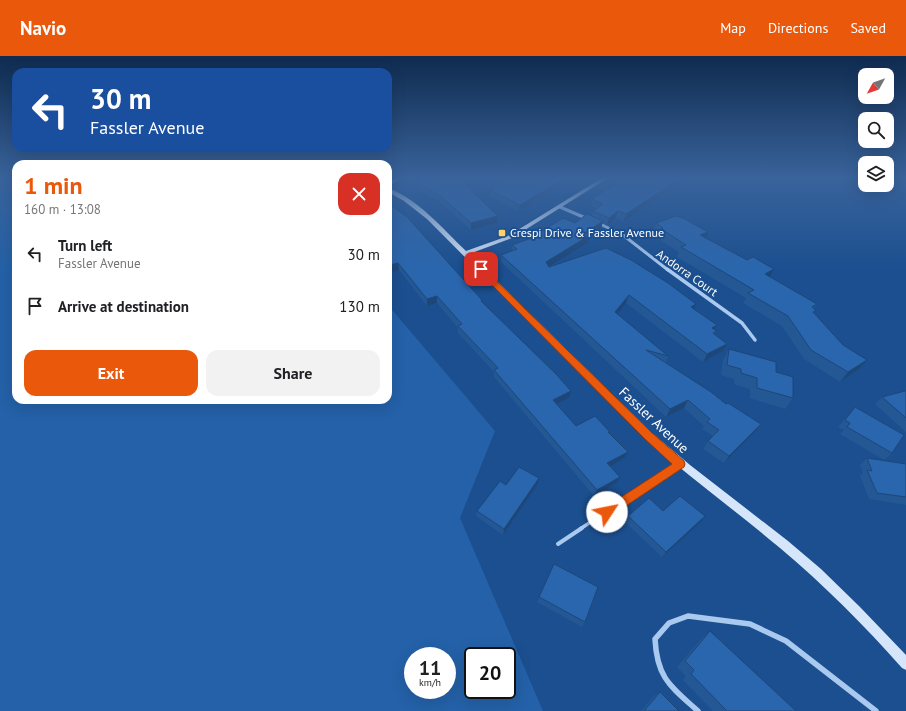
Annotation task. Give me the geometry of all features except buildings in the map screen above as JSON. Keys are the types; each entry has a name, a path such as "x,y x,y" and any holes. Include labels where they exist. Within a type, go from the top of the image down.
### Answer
{"street":[{"name":"Fassler Avenue","path":"419,209 649,436 680,464 802,560 851,604 906,664"},
{"path":"465,253 510,237 556,209"},
{"path":"566,209 589,219"},
{"name":"Andorra Court","path":"597,222 623,235 648,256 732,314 742,323 755,340"},
{"path":"698,711 662,678 655,656 655,640 669,623 688,616 750,624 786,641 876,711"}],"lane":[{"path":"558,544 680,464"}],"shaded area":[{"path":"0,209 12,209 12,404 392,404 392,310 495,431 460,518 515,647 464,647 464,699 516,699 516,648 543,711 0,711"}],"place":[{"name":"Crespi Drive & Fassler Avenue","path":"502,233"}],"route":[{"path":"481,269 649,436 680,464 607,512"}]}
